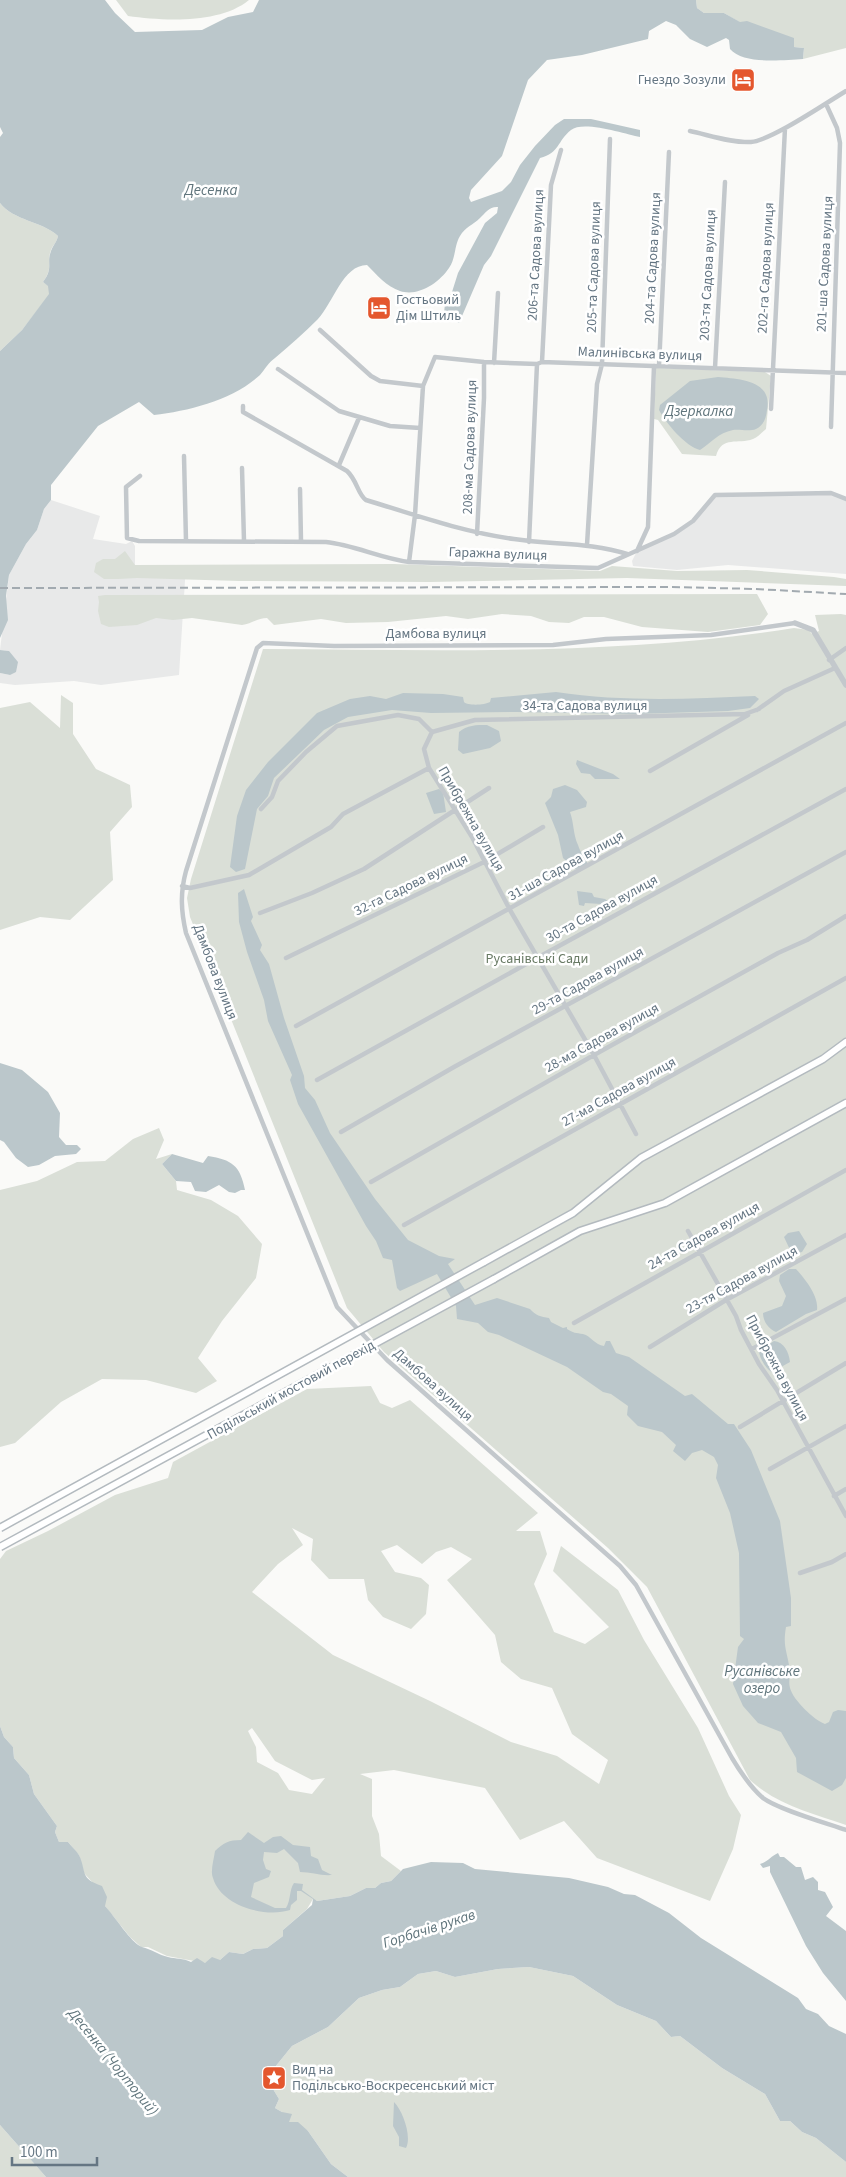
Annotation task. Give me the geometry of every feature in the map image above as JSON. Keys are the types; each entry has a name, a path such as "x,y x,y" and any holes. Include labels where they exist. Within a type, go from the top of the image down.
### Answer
{"main road":[{"name":"Подільський мостовий перехід","path":"0,1528 573,1213 641,1158 823,1059 846,1042"},
{"name":"Подільський мостовий перехід","path":"0,1547 580,1232 665,1203 846,1103"}],"street":[{"path":"690,131 750,142 756,141 785,128 846,91"},
{"name":"201-ша Садова вулиця","path":"826,104 837,128 840,143 831,372 831,427"},
{"name":"202-га Садова вулиця","path":"771,409 785,128"},
{"name":"205-та Садова вулиця","path":"586,545 597,384 602,364 610,139"},
{"name":"206-та Садова вулиця","path":"528,542 550,184 561,150"},
{"name":"204-та Садова вулиця","path":"637,551 648,527 669,152"},
{"name":"203-тя Садова вулиця","path":"715,368 725,182"},
{"path":"494,363 498,293"},
{"path":"320,330 371,376 380,381 423,386 409,562"},
{"name":"Малинівська вулиця","path":"423,386 435,357 494,363 602,364 846,373"},
{"name":"208-ма Садова вулиця","path":"477,534 484,362"},
{"path":"278,369 339,411 390,426 420,428"},
{"path":"243,406 243,412 339,465 354,477 361,497 477,534 528,542 586,545 628,554"},
{"path":"339,465 360,418"},
{"path":"184,456 186,541"},
{"path":"242,468 244,541"},
{"name":"Гаражна вулиця","path":"140,476 126,486 127,538 139,541 301,541 344,544 395,560 409,562 598,568 680,530 693,520 714,495 831,493 846,499"},
{"path":"300,489 301,541"},
{"path":"795,623 813,630 846,685"},
{"name":"Дамбова вулиця","path":"795,623 711,635 606,639 553,645 334,646 263,643 257,648 182,886 181,912 186,933 337,1307 387,1360 620,1566 636,1585 743,1777 765,1799 846,1830"},
{"path":"830,660 846,648"},
{"path":"650,771 759,709 784,691 835,668"},
{"name":"34-та Садова вулиця","path":"432,732 475,720 745,714 759,709"},
{"path":"261,809 272,797 278,781 306,752 338,726 398,716 419,719 432,732"},
{"name":"31-ша Садова вулиця","path":"296,1026 510,910 846,723"},
{"name":"Прибрежна вулиця","path":"432,732 424,749 428,768 456,808 510,910 564,1007 594,1055 636,1134"},
{"path":"182,886 190,888 249,875 331,826 343,814 428,768"},
{"path":"260,913 312,893 364,869 489,788"},
{"name":"30-та Садова вулиця","path":"318,1080 846,789"},
{"name":"32-га Садова вулиця","path":"286,958 484,862 542,826"},
{"name":"29-та Садова вулиця","path":"341,1132 454,1067 846,852"},
{"name":"28-ма Садова вулиця","path":"371,1182 594,1055 778,953 807,940 846,916"},
{"name":"27-ма Садова вулиця","path":"404,1225 846,978"},
{"name":"24-та Садова вулиця","path":"574,1323 846,1170"},
{"name":"Прибрежна вулиця","path":"688,1230 736,1316 741,1330 759,1364 782,1400 846,1516"},
{"name":"23-тя Садова вулиця","path":"650,1347 726,1300 846,1235"},
{"path":"752,1348 846,1298"},
{"path":"740,1427 846,1363"},
{"path":"770,1469 846,1426"},
{"path":"834,1496 846,1489"},
{"path":"800,1573 832,1562 846,1554"}],"shaded area":[{"path":"831,493 846,499 846,574 728,565 677,570 633,566 632,561 637,551 656,543 693,521 715,495"},
{"path":"51,500 100,516 93,539 126,544 132,541 135,546 135,565 186,565 179,675 101,685 74,681 15,685 0,683 0,673 10,675 9,651 0,650 9,575 26,544 37,530 44,509"}],"green space":[{"path":"116,0 249,0 237,8 207,17 158,19 128,16"},
{"path":"696,0 846,0 846,48 803,59 804,48 794,47 741,23 724,13 704,13 697,8"},
{"path":"0,203 13,214 44,227 58,236 51,250 49,269 43,282 49,286 50,294 22,330 0,351"},
{"name":"Дзеркалка","path":"656,368 765,372 771,376 766,429 753,439 722,445 716,456 682,454 658,420 654,419"},
{"path":"125,551 135,565 394,564 600,571 612,566 677,571 747,570 834,577 846,579 846,586 627,578 430,582 104,579 94,572 96,563 103,559 115,559"},
{"path":"757,594 768,614 760,625 708,632 642,627 604,617 584,617 569,623 549,622 531,616 502,614 468,619 446,616 388,622 346,623 321,619 274,625 267,618 242,625 192,618 173,620 156,618 137,625 109,627 101,624 98,611 98,596 105,595"},
{"name":"Русанівські Сади","path":"815,615 846,615 846,1825 783,1802 760,1789 750,1780 647,1587 608,1548 384,1352 347,1308 190,917 187,898 191,879 263,649 529,649 662,643 794,628 809,630 812,634 819,631"},
{"path":"61,695 73,703 73,734 96,769 130,785 132,807 110,832 113,880 70,920 40,917 0,930 0,708 30,702 60,728"},
{"path":"159,1128 164,1140 156,1159 172,1154 162,1164 176,1181 177,1190 211,1200 238,1216 262,1244 256,1278 222,1321 198,1358 217,1381 196,1393 146,1380 102,1379 61,1402 15,1443 0,1447 0,1190 37,1181 77,1162 105,1161 133,1139"},
{"path":"371,1386 380,1403 392,1408 410,1400 538,1513 516,1531 540,1531 547,1554 534,1584 554,1632 585,1644 609,1627 553,1571 561,1546 618,1590 644,1640 698,1728 729,1796 741,1815 733,1849 710,1901 597,1858 564,1821 520,1840 485,1788 394,1770 360,1774 372,1779 372,1816 379,1834 381,1856 401,1871 391,1881 381,1883 375,1888 366,1888 350,1896 317,1901 313,1899 307,1909 283,1930 283,1936 267,1948 253,1949 243,1954 229,1952 220,1960 205,1963 167,1956 148,1947 141,1947 130,1937 105,1906 93,1883 83,1872 79,1855 68,1842 59,1842 55,1832 57,1826 34,1794 29,1775 14,1758 13,1747 4,1737 0,1726 0,1559 6,1551 115,1495 168,1478 173,1462 307,1389","holes":["292,1528 313,1539 311,1560 329,1579 364,1579 368,1600 383,1617 411,1629 426,1614 429,1585 421,1578 395,1572 381,1551 397,1545 422,1564 436,1552 451,1547 472,1559 447,1580 495,1635 501,1662 521,1679 552,1688 572,1734 608,1760 599,1784 557,1756 511,1742 333,1655 252,1592 278,1564 303,1545","252,1728 275,1761 312,1780 325,1778 312,1794 289,1790 278,1773 257,1762 256,1747 248,1731"]},
{"path":"529,1967 573,1976 617,2005 656,2021 671,2037 680,2036 722,2068 765,2094 780,2121 790,2121 802,2132 816,2138 846,2162 846,2177 348,2177 331,2164 308,2131 289,2123 282,2112 275,2108 279,2099 273,2089 271,2072 292,2046 328,2027 359,1998 382,1990 400,1987 418,1974 436,1971 455,1977 498,1969"},
{"path":"0,2125 46,2177 0,2177"}],"water":[{"name":"Десенка","path":"0,0 105,0 115,13 135,32 202,30 228,17 253,12 259,0 696,0 697,8 704,13 724,13 740,22 747,21 794,38 794,47 804,48 803,59 754,59 736,54 730,49 729,40 726,38 707,47 690,39 676,25 666,21 649,31 648,39 582,55 547,60 528,80 502,156 471,190 469,198 471,202 502,191 511,182 520,165 535,146 555,125 564,119 591,119 640,130 640,137 594,127 577,127 566,134 555,150 540,158 491,256 484,265 459,323 444,314 445,303 452,292 458,273 485,223 497,213 498,207 488,210 462,233 449,268 440,279 428,287 414,292 400,291 386,283 367,265 359,267 351,271 345,278 318,319 249,384 224,398 182,411 154,415 139,402 98,426 51,485 51,500 44,509 37,530 26,544 9,575 6,596 8,620 0,638 0,351 22,330 49,294 48,286 43,282 48,273 50,255 58,236 44,227 13,214 0,203 0,137 3,133 0,127"},
{"name":"Дзеркалка","path":"718,377 744,380 760,387 765,392 767,400 766,416 763,423 756,429 728,431 700,450 688,444 671,427 659,410 660,405 690,381"},
{"path":"0,650 9,651 18,662 16,672 10,675 0,673"},
{"path":"556,692 630,698 680,699 755,696 759,699 750,708 728,711 634,714 431,713 392,710 348,717 324,730 274,778 268,796 257,809 245,869 236,872 230,867 237,816 246,790 268,762 317,713 350,699 370,696 386,699 403,693 443,694 463,697 464,702 477,705 490,702 491,698"},
{"path":"475,725 487,725 499,731 501,741 490,748 463,754 458,750 459,732"},
{"path":"577,760 613,774 620,779 595,779 590,774 581,773 576,764"},
{"path":"565,785 577,790 587,802 586,807 570,812 576,841 588,864 584,868 575,869 563,858 558,835 545,803 551,797 553,789"},
{"path":"439,789 443,792 446,812 434,814 426,793"},
{"name":"Русанівське озеро","path":"244,889 253,917 251,921 262,945 260,950 269,964 284,1018 304,1076 305,1088 315,1100 330,1133 375,1199 408,1240 439,1256 455,1259 448,1264 475,1305 497,1298 530,1309 538,1315 549,1318 551,1322 563,1328 567,1327 567,1329 575,1333 586,1335 601,1345 604,1346 606,1341 610,1341 616,1353 629,1357 685,1396 692,1394 728,1424 734,1424 751,1450 780,1521 791,1598 791,1626 786,1627 785,1638 790,1668 790,1688 804,1709 825,1724 829,1722 833,1712 838,1710 846,1711 846,1778 842,1785 832,1791 797,1772 796,1758 781,1732 758,1723 743,1706 733,1684 738,1647 744,1639 740,1636 739,1553 730,1513 716,1478 718,1465 714,1457 702,1450 692,1453 685,1461 673,1451 676,1445 662,1432 638,1426 627,1415 628,1406 611,1394 603,1392 567,1367 499,1335 488,1332 478,1323 457,1319 456,1306 437,1274 400,1291 397,1288 392,1260 383,1258 376,1241 298,1104 290,1080 292,1075 268,1021 264,1000 247,952 239,922 238,893"},
{"path":"577,891 592,893 594,897 605,899 609,902 603,908 601,904 585,903 584,906 579,905"},
{"path":"0,1063 22,1070 48,1092 60,1113 59,1137 66,1145 77,1145 81,1149 76,1154 55,1156 39,1165 28,1167 16,1158 4,1142 0,1140"},
{"path":"172,1154 203,1163 208,1156 223,1159 234,1165 237,1169 245,1190 235,1193 229,1192 219,1185 206,1192 195,1191 191,1182 176,1181 162,1164"},
{"path":"799,1231 807,1244 802,1252 792,1254 784,1237 788,1233"},
{"path":"789,1269 796,1269 807,1283 816,1299 817,1310 806,1314 776,1332 767,1325 763,1313 782,1306 786,1296 779,1281 780,1275"},
{"path":"774,1341 781,1343 785,1348 790,1362 772,1372 763,1363 759,1351"},
{"path":"0,1726 4,1737 13,1747 14,1758 29,1775 34,1794 57,1826 55,1832 59,1842 68,1842 79,1855 87,1877 102,1886 107,1897 105,1906 128,1935 138,1944 168,1957 191,1962 197,1958 205,1963 212,1957 220,1960 229,1952 243,1954 253,1949 267,1948 283,1936 283,1930 312,1905 313,1899 301,1891 297,1891 297,1900 291,1905 290,1910 280,1912 257,1911 245,1908 225,1896 213,1878 212,1865 215,1851 226,1842 241,1840 248,1832 264,1843 273,1837 281,1836 293,1845 310,1847 311,1856 318,1859 322,1870 332,1875 300,1872 298,1863 284,1849 277,1853 264,1852 263,1860 266,1869 271,1871 269,1877 254,1883 251,1897 275,1908 286,1908 294,1883 303,1884 302,1890 317,1901 350,1896 366,1888 375,1888 381,1883 391,1881 403,1869 431,1862 463,1863 475,1869 569,1878 608,1887 624,1894 635,1895 669,1913 701,1938 798,1998 806,2009 818,2014 829,2026 846,2034 846,2162 816,2138 802,2132 790,2121 780,2121 765,2094 722,2068 680,2036 671,2037 656,2021 617,2005 573,1976 529,1967 498,1969 455,1977 436,1971 418,1974 400,1987 382,1990 359,1998 328,2027 292,2046 271,2072 273,2089 279,2099 275,2108 292,2114 289,2122 298,2122 308,2131 331,2164 348,2177 46,2177 0,2125"},
{"path":"778,1853 780,1857 784,1857 796,1867 801,1867 805,1880 813,1877 818,1882 818,1890 825,1892 833,1907 826,1916 846,1931 846,2001 823,1973 806,1946 770,1872 770,1866 763,1868 760,1864"},
{"path":"394,2102 401,2111 406,2124 408,2143 406,2148 399,2146 399,2137 393,2126"}],"railway":[{"path":"0,588 672,587 846,594"}],"place":[{"name":"Гнездо Зозули","path":"743,80"},
{"name":"Гостьовий Дім Штиль","path":"379,308"},
{"name":"Вид на Подільсько-Воскресенський міст","path":"274,2078"}],"water label":[{"name":"Горбачів рукав","path":"429,1929"},
{"name":"Десенка (Чорторий)","path":"113,2062"}]}
